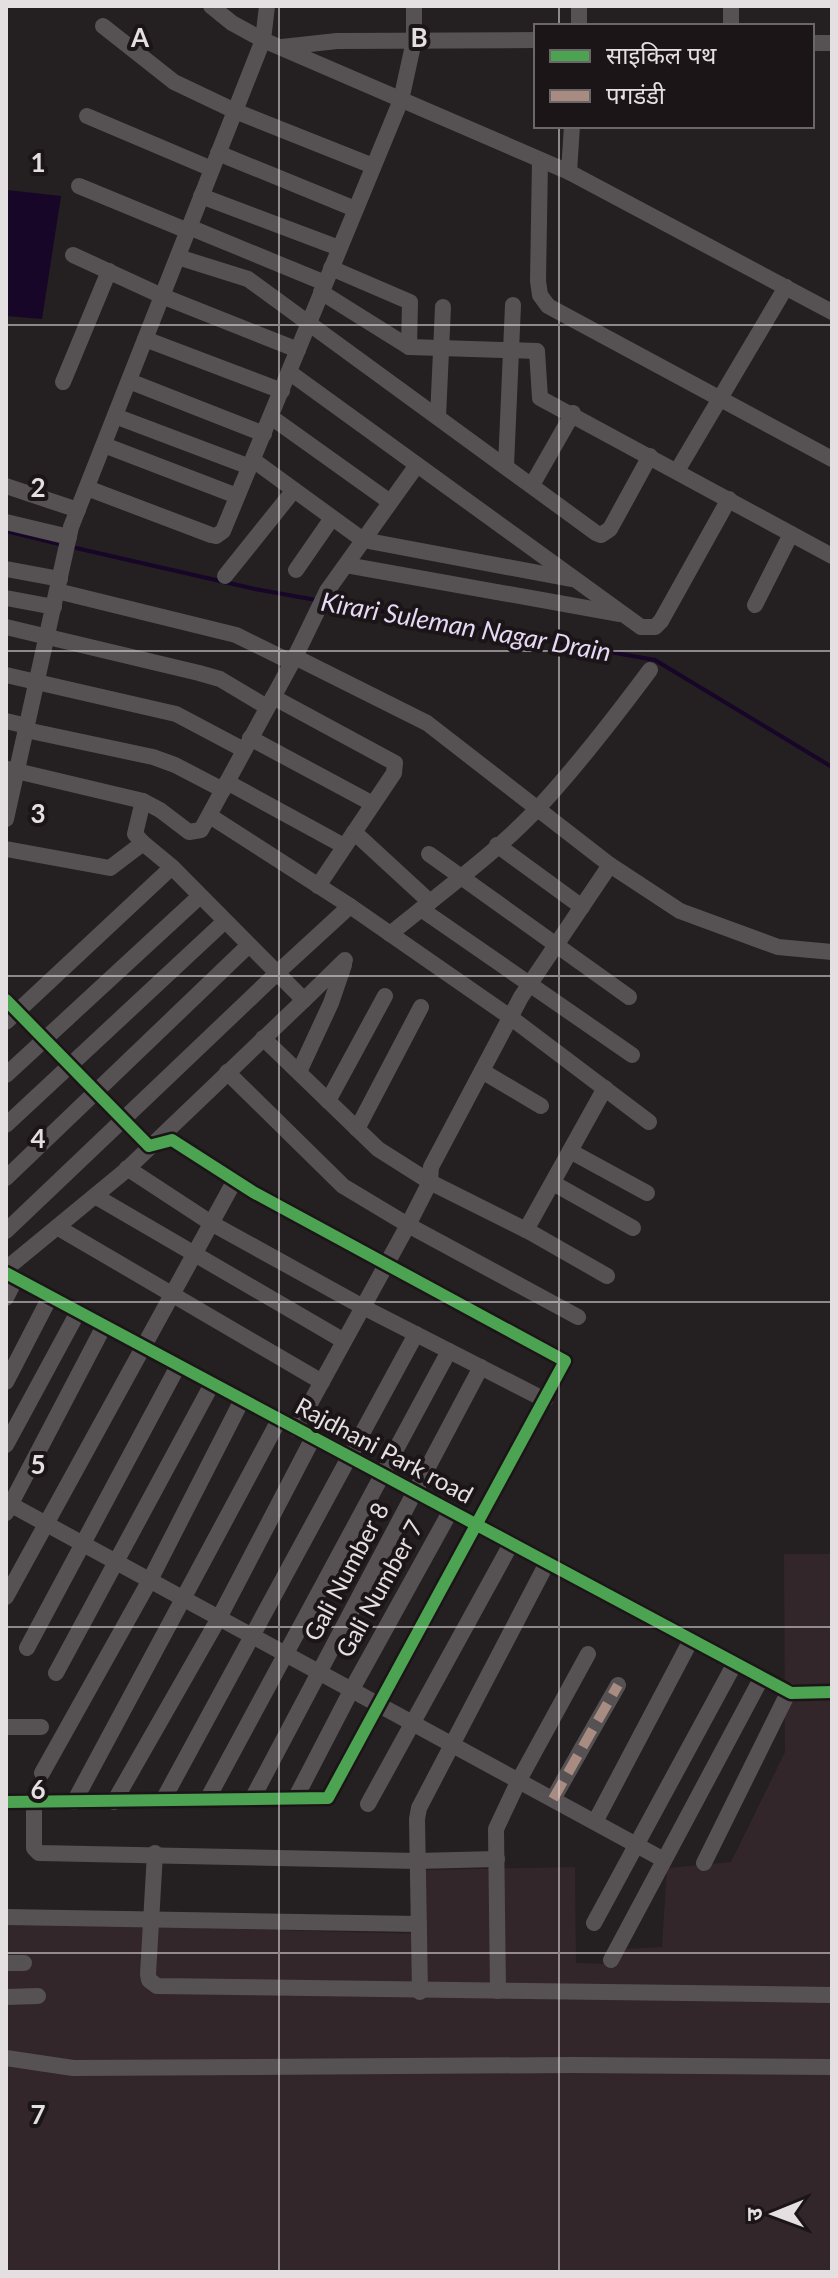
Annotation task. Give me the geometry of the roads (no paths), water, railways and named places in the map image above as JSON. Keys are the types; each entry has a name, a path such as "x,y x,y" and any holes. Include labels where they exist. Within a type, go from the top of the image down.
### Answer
{"street":[{"path":"211,6 232,23 263,40 569,172 832,312"},
{"path":"6,819 11,770 27,728 69,537 263,40 267,6"},
{"path":"87,488 216,536 223,531 401,100 414,41 414,6"},
{"path":"103,26 174,82 235,111 373,166"},
{"path":"281,47 337,41 534,40"},
{"path":"87,116 355,209"},
{"path":"569,172 572,128"},
{"path":"540,160 540,295 548,306 832,459"},
{"path":"79,186 325,281 410,302 409,347"},
{"path":"201,196 339,248"},
{"path":"73,255 162,296 298,350"},
{"path":"178,257 248,279 601,535 610,529 650,456"},
{"path":"63,382 109,271"},
{"path":"325,281 409,347 537,351 540,398 573,413 832,556"},
{"path":"677,471 786,287"},
{"path":"506,466 513,305"},
{"path":"438,417 443,307"},
{"path":"145,339 282,391"},
{"path":"289,372 641,627 655,627 661,621 729,499"},
{"path":"129,381 264,434"},
{"path":"532,485 573,413"},
{"path":"115,416 251,463 363,540 576,580"},
{"path":"271,417 390,502"},
{"path":"104,445 237,496"},
{"path":"11,770 143,801 189,832 201,830 327,591 417,465"},
{"path":"6,486 78,510"},
{"path":"225,576 294,490"},
{"path":"296,570 332,518"},
{"path":"6,522 69,537"},
{"path":"755,605 791,534"},
{"path":"346,565 624,615"},
{"path":"6,569 57,592 236,635 293,660 427,723 610,865 680,911 778,947 832,952"},
{"path":"6,598 57,592"},
{"path":"6,627 220,679 395,763 394,773 318,886"},
{"path":"390,934 460,878 537,809 603,732 650,670"},
{"path":"6,675 176,714 373,804"},
{"path":"6,721 153,757 349,839 425,905 632,1055"},
{"path":"143,801 135,834 304,1000"},
{"path":"210,816 350,906 510,1017 649,1122"},
{"path":"6,849 110,868 143,843"},
{"path":"497,845 582,907"},
{"path":"429,854 629,997"},
{"path":"296,1429 408,1225 430,1182 431,1167 510,1017 610,865"},
{"path":"149,1146 45,1040 10,1011 172,867"},
{"path":"6,1075 200,896"},
{"path":"6,1231 350,906"},
{"path":"6,1125 225,921"},
{"path":"6,1178 249,945"},
{"path":"6,1298 9,1274 57,1227 127,1168 345,960 331,1003 299,1072"},
{"path":"328,1101 385,996"},
{"path":"357,1129 421,1007"},
{"path":"263,1038 378,1149 430,1182 526,1230 607,1276"},
{"path":"482,1071 541,1106"},
{"path":"227,1072 343,1186 408,1225 578,1317"},
{"path":"526,1230 605,1088"},
{"path":"6,1802 328,1798 564,1366 564,1358 386,1265 235,1180 172,1140 149,1146"},
{"path":"570,1151 647,1193"},
{"path":"127,1168 211,1223 363,1307 545,1400"},
{"path":"6,1597 235,1180"},
{"path":"553,1183 633,1228"},
{"path":"95,1196 344,1341"},
{"path":"57,1227 322,1382"},
{"name":"Rajdhani Park road","path":"9,1274 789,1691 832,1692"},
{"path":"6,1382 50,1297"},
{"path":"6,1445 78,1312"},
{"path":"104,1326 8,1506 47,1524 664,1860"},
{"path":"163,1800 416,1334"},
{"path":"208,1798 449,1351"},
{"path":"27,1648 178,1366"},
{"name":"Gali Number 8","path":"252,1799 481,1367"},
{"path":"56,1673 212,1384"},
{"path":"42,1773 150,1580 242,1400"},
{"path":"74,1802 279,1420"},
{"path":"114,1802 219,1618 313,1438"},
{"name":"Gali Number 7","path":"295,1799 450,1512"},
{"path":"368,1804 511,1544"},
{"path":"420,1992 419,1808 450,1743 547,1563"},
{"path":"595,1822 691,1640"},
{"path":"498,1991 496,1829 519,1780 588,1654"},
{"path":"594,1923 735,1663"},
{"path":"611,1960 762,1677"},
{"path":"553,1799 618,1685"},
{"path":"704,1863 789,1691"},
{"path":"6,1727 41,1727"},
{"path":"34,1802 36,1852 417,1861 497,1859"},
{"path":"155,1853 148,1974 149,1980 157,1986 420,1992 832,1995"},
{"path":"6,1917 419,1924"},
{"path":"6,1963 24,1963"},
{"path":"6,1997 38,1996"},
{"path":"6,2058 73,2068 832,2067"}],"waterway":[{"name":"Kirari Suleman Nagar Drain","path":"6,531 59,544"},
{"name":"Kirari Suleman Nagar Drain","path":"76,548 316,600"},
{"name":"Kirari Suleman Nagar Drain","path":"325,601 655,660 832,767"}]}
